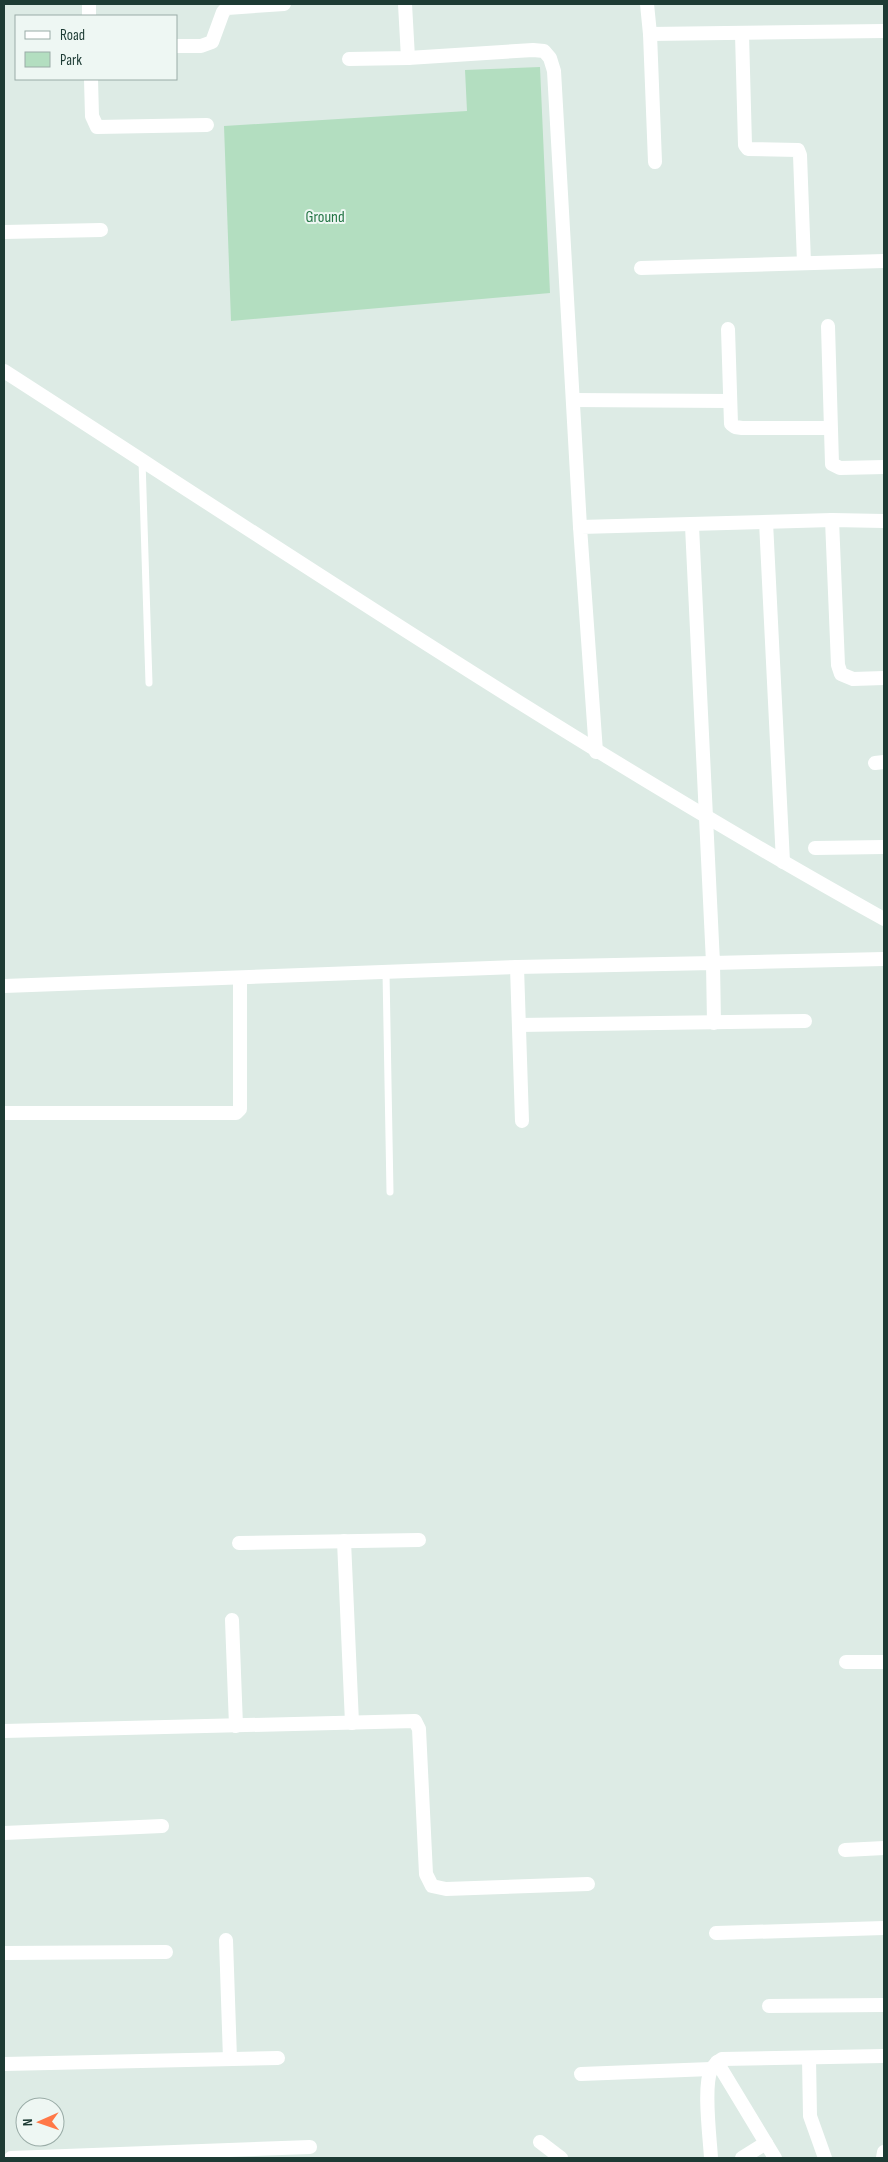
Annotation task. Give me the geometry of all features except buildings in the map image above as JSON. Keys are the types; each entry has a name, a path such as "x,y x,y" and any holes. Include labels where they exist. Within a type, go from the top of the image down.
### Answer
{"street":[{"path":"178,46 201,46 212,42 223,12 227,8 284,4"},
{"path":"406,4 408,58"},
{"path":"647,4 655,162"},
{"path":"650,34 884,31"},
{"path":"742,34 745,145 748,149 798,150 800,155 804,263"},
{"path":"349,59 408,58 533,50 544,51 550,58 554,71 580,528 596,752"},
{"path":"91,80 92,116 97,127 207,125"},
{"path":"4,232 101,230"},
{"path":"640,268 884,261"},
{"path":"828,326 830,459 836,467 884,467"},
{"path":"728,330 729,418 735,428 830,428"},
{"path":"4,371 596,752 782,862 884,919"},
{"path":"573,400 729,401"},
{"path":"580,528 692,526 832,520 884,521"},
{"path":"832,520 838,665 840,674 853,680 884,678"},
{"path":"766,522 782,862"},
{"path":"692,526 707,817 714,1023"},
{"path":"815,848 884,847"},
{"path":"4,986 517,967 884,959"},
{"path":"517,967 522,1121"},
{"path":"4,1113 236,1113 240,1109 240,978"},
{"path":"519,1025 805,1021"},
{"path":"239,1543 419,1540"},
{"path":"344,1541 352,1723"},
{"path":"232,1620 236,1726"},
{"path":"846,1662 884,1662"},
{"path":"4,1731 415,1721 418,1724 426,1874 432,1886 446,1889 588,1884"},
{"path":"4,1833 162,1826"},
{"path":"845,1850 884,1848"},
{"path":"716,1933 884,1928"},
{"path":"226,1940 230,2059"},
{"path":"4,1953 166,1952"},
{"path":"769,2006 884,2005"},
{"path":"711,2158 708,2085 714,2066 722,2059 884,2056"},
{"path":"4,2064 278,2058"},
{"path":"809,2058 810,2116 825,2158"},
{"path":"581,2074 714,2066"},
{"path":"714,2066 775,2158"},
{"path":"540,2142 561,2158"},
{"path":"742,2158 766,2143"},
{"path":"11,2158 310,2147"},
{"path":"883,2158 884,2152"}],"lane":[{"path":"142,460 149,684"},
{"path":"386,972 390,1192"}],"green space":[{"name":"Ground","path":"540,67 550,293 231,321 224,126 467,111 465,70"}]}
